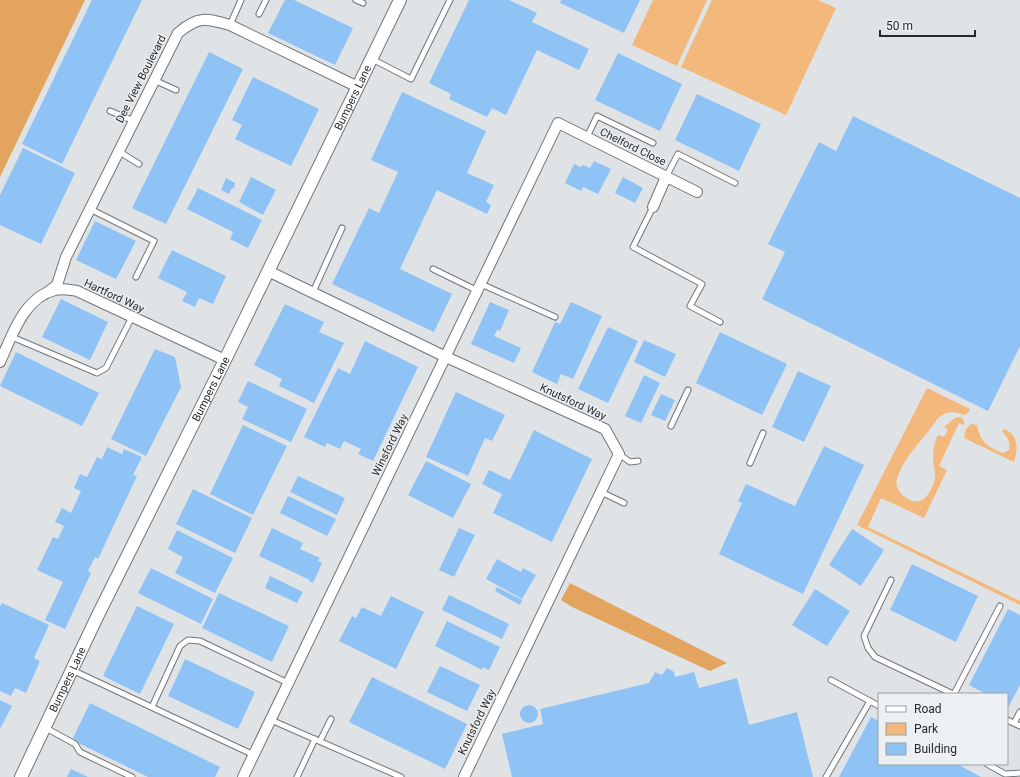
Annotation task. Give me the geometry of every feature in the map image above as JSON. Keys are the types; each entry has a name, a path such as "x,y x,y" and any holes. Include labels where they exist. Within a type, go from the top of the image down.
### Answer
{"street":[{"name":"Bumpers Lane","path":"21,777 400,0"},
{"name":"Dee View Boulevard","path":"48,292 57,285 66,257 178,33 190,22 209,19 230,25 358,87"},
{"name":"Chelford Close","path":"558,123 697,192"},
{"name":"Winsford Way","path":"243,777 558,123"},
{"path":"653,207 666,177"},
{"name":"Knutsford Way","path":"268,271 446,357 605,429 619,454 464,777"},
{"name":"Hartford Way","path":"0,362 28,305 48,292 63,289 77,291 225,360"}],"lane":[{"path":"230,25 241,0"},
{"path":"259,14 266,0"},
{"path":"356,0 363,3"},
{"path":"371,59 411,79 450,0"},
{"path":"154,80 176,90"},
{"path":"110,111 134,121"},
{"path":"587,137 597,116 653,143"},
{"path":"118,151 140,164"},
{"path":"666,177 678,154 735,183"},
{"path":"653,207 633,247 702,284 690,306 720,322"},
{"path":"90,209 154,241 136,277"},
{"path":"313,292 342,228"},
{"path":"433,269 555,317"},
{"path":"12,337 97,373 106,368 132,317"},
{"path":"671,426 688,390"},
{"path":"750,463 763,433"},
{"path":"619,454 630,462 638,462"},
{"path":"601,492 624,503"},
{"path":"891,580 864,636 868,648 875,657 952,693"},
{"path":"955,693 1000,606"},
{"path":"152,707 180,646 188,640 200,641 288,683"},
{"path":"72,670 254,754"},
{"path":"831,680 878,705"},
{"path":"826,777 870,701"},
{"path":"1014,724 1020,712"},
{"path":"297,777 331,719"},
{"path":"271,720 401,777"},
{"path":"1008,721 1020,726"},
{"path":"45,727 75,744 80,752 132,777"},
{"path":"989,765 1005,774 1019,774"}],"green space":[{"path":"653,0 707,0 677,66 632,45"},
{"path":"712,0 818,0 836,8 786,115 681,67"},
{"path":"927,388 970,409 969,412 964,415 950,412 938,418 910,455 900,471 896,484 900,492 908,499 918,501 926,497 935,480 933,455 937,437 938,435 944,437 948,430 944,427 955,418 961,417 964,421 964,425 959,423 939,466 947,470 924,518 881,498 868,527 1020,601 1020,605 857,525"},
{"path":"971,424 977,425 978,431 985,443 1003,453 1009,450 1009,444 1008,439 1002,431 1005,429 1010,432 1015,439 1017,448 1014,462 964,438 966,429"}],"shaded area":[{"path":"0,0 85,0 0,177"},
{"path":"570,583 727,663 710,671 572,607 561,600"}],"building":[{"path":"92,0 142,0 62,164 22,144"},
{"path":"285,0 294,0 353,28 335,65 268,33"},
{"path":"469,0 509,0 537,13 532,22 589,49 579,70 537,50 506,115 492,108 487,117 449,99 451,94 429,83"},
{"path":"561,0 640,0 624,33 560,3"},
{"path":"209,52 243,69 166,224 132,208"},
{"path":"618,53 682,84 660,131 595,100"},
{"path":"253,77 319,109 291,166 235,139 242,125 232,120"},
{"path":"402,92 486,131 467,173 494,185 486,202 491,205 487,214 437,190 400,269 452,294 434,332 332,284 369,208 379,213 398,172 371,160"},
{"path":"697,94 761,124 739,171 675,140"},
{"path":"853,116 1020,198 1020,346 988,411 762,299 785,252 768,244 819,142 836,151"},
{"path":"23,148 75,173 41,244 0,225 0,195"},
{"path":"594,161 611,169 598,194 583,187 581,191 565,183 574,164 581,167 583,165 590,168"},
{"path":"251,177 276,190 263,215 239,202"},
{"path":"623,177 643,188 635,203 615,193"},
{"path":"226,178 235,183 234,189 232,188 229,194 221,190"},
{"path":"198,188 262,220 248,248 230,239 233,232 187,209"},
{"path":"95,221 136,241 116,279 76,260"},
{"path":"172,250 226,276 213,304 199,298 195,307 182,301 187,292 158,278"},
{"path":"61,299 108,322 90,360 42,337"},
{"path":"490,302 509,310 500,331 497,330 494,336 521,348 514,363 471,344"},
{"path":"571,302 602,316 573,379 561,374 557,384 532,372 555,322 560,324"},
{"path":"285,304 324,322 319,332 344,343 314,403 279,386 282,379 254,365"},
{"path":"608,327 638,341 608,403 578,389"},
{"path":"720,332 787,364 762,415 696,383"},
{"path":"644,340 676,354 665,377 634,362"},
{"path":"365,341 418,367 373,461 358,454 361,449 344,441 340,449 327,443 325,447 304,437 338,368 350,374"},
{"path":"155,349 175,357 181,387 146,456 111,439"},
{"path":"16,352 99,393 82,426 0,386"},
{"path":"798,371 831,386 804,442 772,427"},
{"path":"644,375 660,383 641,423 625,416"},
{"path":"248,381 307,409 291,442 242,419 248,407 238,402"},
{"path":"456,392 505,415 492,441 485,438 468,476 426,457"},
{"path":"661,394 675,400 665,421 651,415"},
{"path":"243,425 287,446 253,515 210,494"},
{"path":"534,430 592,459 552,542 493,513 502,494 482,484 489,470 510,480"},
{"path":"824,446 864,465 803,594 719,554 742,503 738,501 746,484 795,506"},
{"path":"107,447 122,454 124,449 142,457 133,475 137,476 98,559 95,557 88,571 91,573 65,629 45,620 63,582 37,570 53,537 58,539 64,526 55,522 62,508 71,513 81,491 74,488 80,474 87,477 97,457 102,459"},
{"path":"426,461 471,484 453,518 408,495"},
{"path":"298,476 345,498 337,515 290,492"},
{"path":"193,489 252,518 235,553 176,524"},
{"path":"288,496 336,519 327,536 280,513"},
{"path":"272,528 303,543 300,549 320,558 318,561 322,563 313,583 309,581 310,580 259,556"},
{"path":"459,528 475,535 454,577 439,570"},
{"path":"852,529 884,550 861,586 829,565"},
{"path":"177,530 233,558 215,593 175,573 183,557 168,549"},
{"path":"497,559 521,572 523,568 536,575 522,599 486,579"},
{"path":"912,564 978,596 956,642 890,610"},
{"path":"151,568 213,599 201,624 138,593"},
{"path":"270,576 303,592 297,603 265,588"},
{"path":"497,587 522,600 520,605 495,591"},
{"path":"815,589 850,611 827,646 792,625"},
{"path":"219,593 289,626 272,662 202,628"},
{"path":"449,595 509,624 502,639 442,610"},
{"path":"391,596 424,612 396,669 339,641 352,616 356,618 362,607 381,616"},
{"path":"2,603 49,625 34,658 40,661 26,693 15,688 11,696 0,691 0,606"},
{"path":"137,606 174,624 140,694 103,676"},
{"path":"1008,609 1020,615 1020,685 1009,706 1008,693 984,693 969,685"},
{"path":"447,621 500,647 489,670 483,667 482,670 435,646"},
{"path":"185,659 255,692 238,729 168,696"},
{"path":"440,666 480,685 467,711 427,692"},
{"path":"667,668 674,672 675,677 694,672 699,688 737,678 749,725 797,712 813,777 512,777 502,734 543,724 540,709 649,683 655,672 662,675"},
{"path":"372,677 467,724 445,769 349,722"},
{"path":"0,700 12,706 0,729"},
{"path":"90,703 220,767 215,777 148,777 72,740"},
{"path":"529,705 535,708 538,714 535,720 529,723 523,720 520,714 523,708"},
{"path":"871,717 878,720 878,765 959,765 981,777 839,777"},
{"path":"71,769 88,777 67,777"}]}
